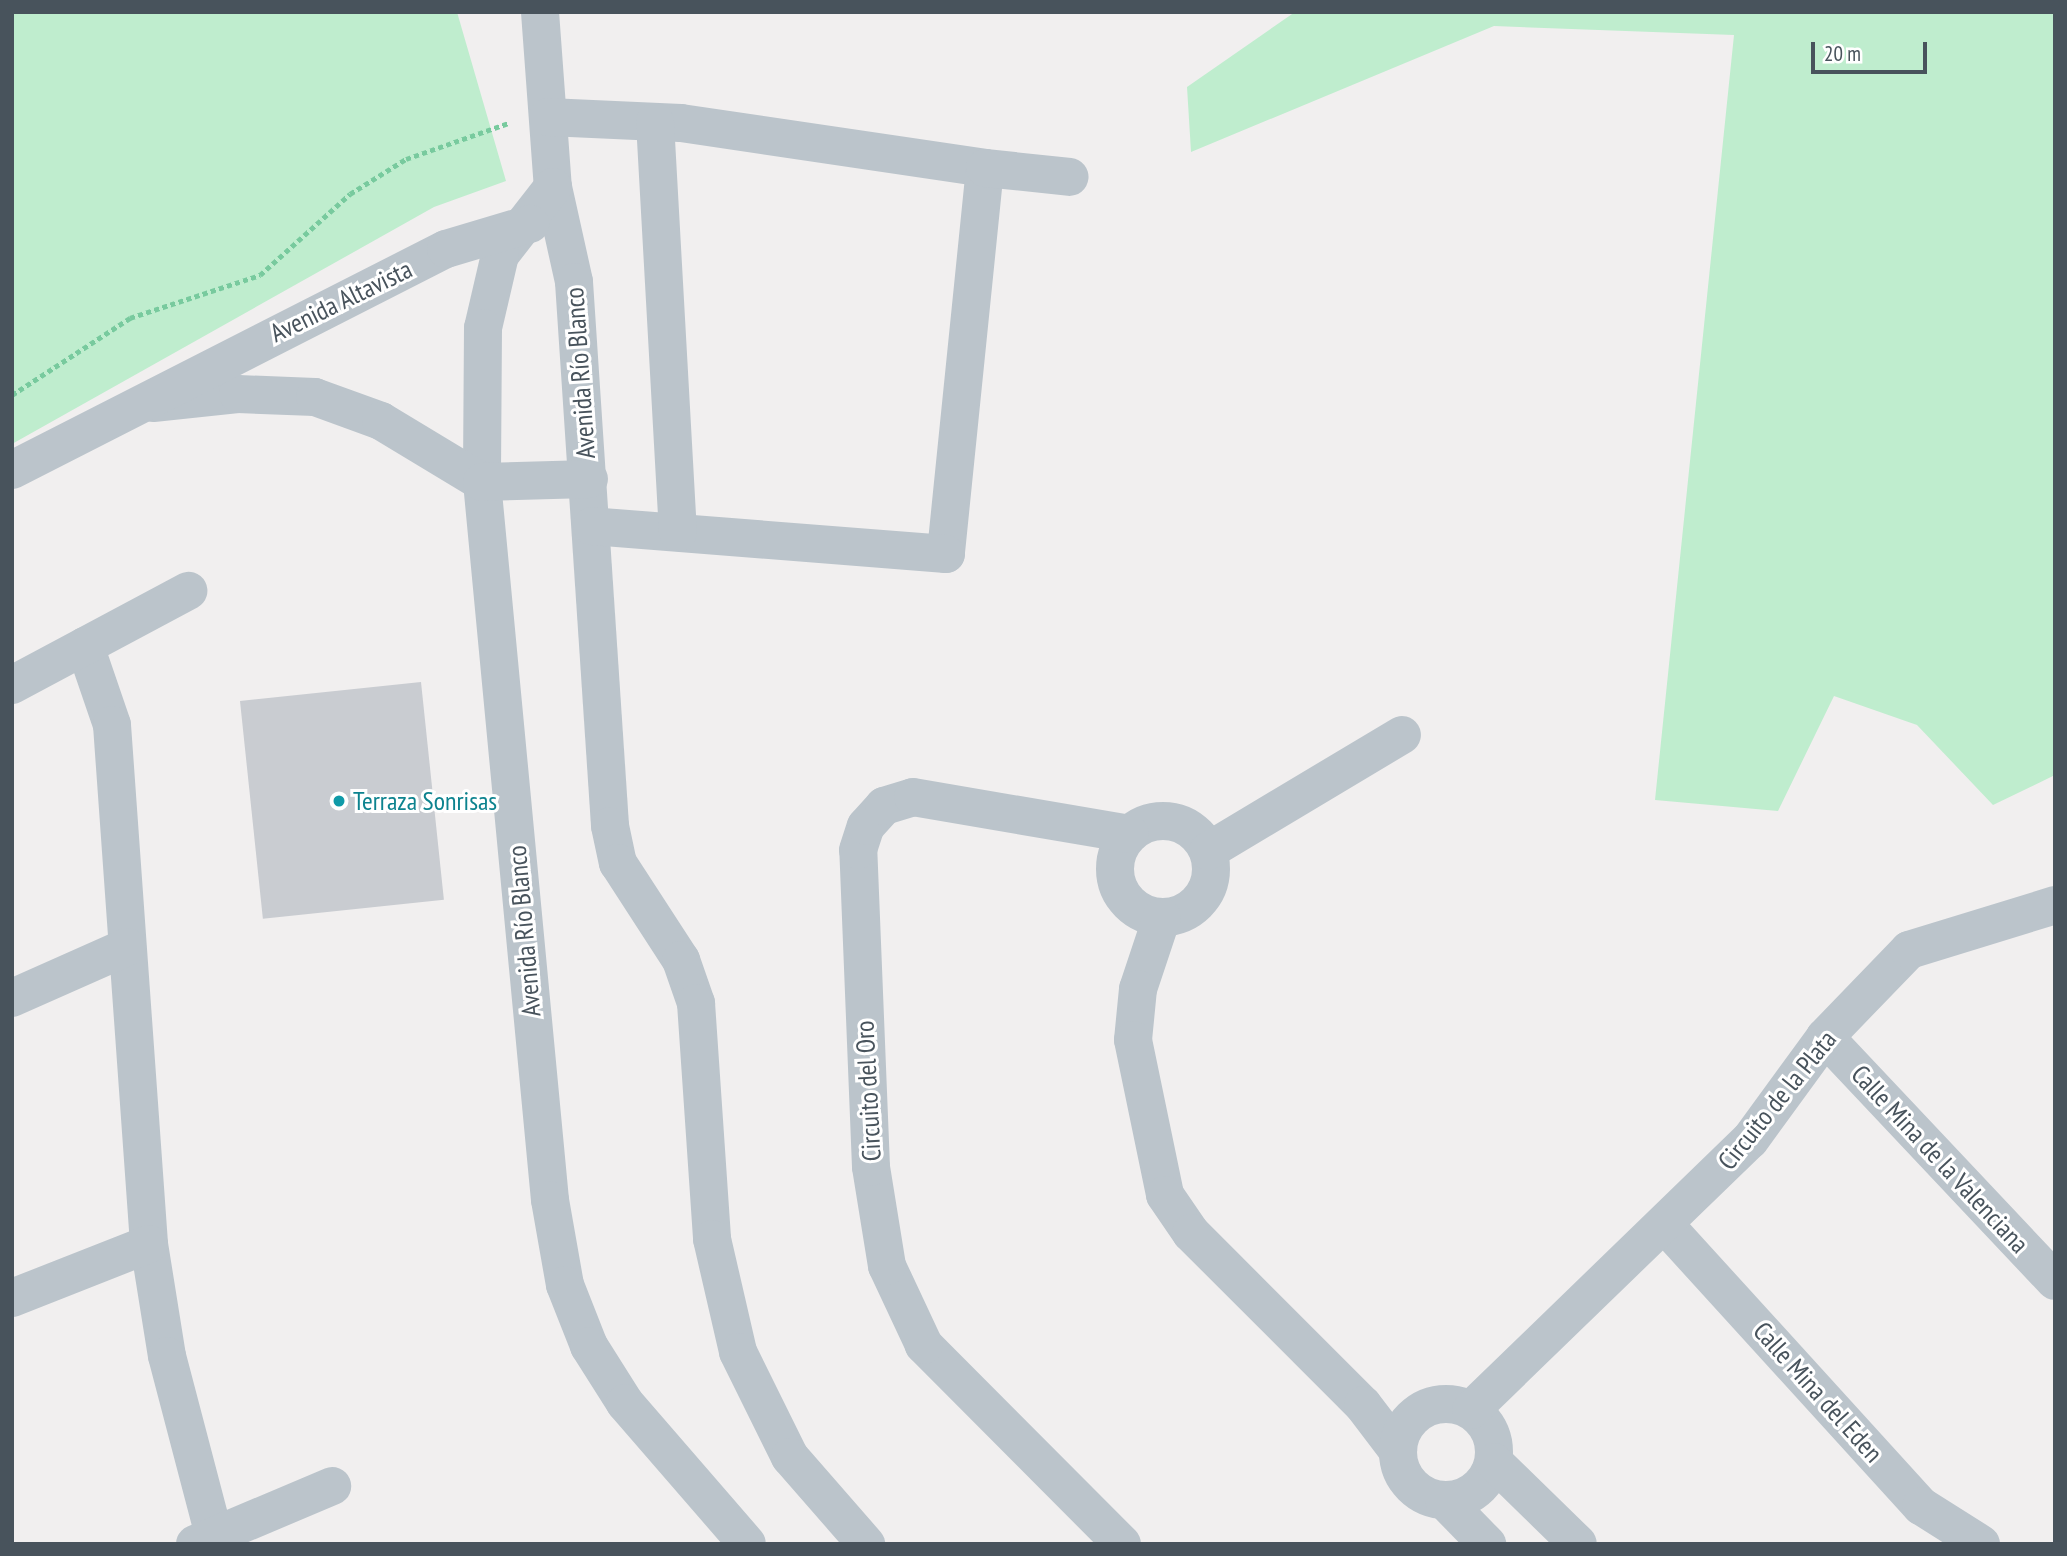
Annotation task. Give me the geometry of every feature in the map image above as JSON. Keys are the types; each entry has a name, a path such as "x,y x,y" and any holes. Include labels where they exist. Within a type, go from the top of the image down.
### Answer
{"street":[{"name":"Avenida Río Blanco","path":"540,12 553,187 564,228 589,479 610,826 618,863 681,960 696,1003 712,1239 738,1352 790,1457 866,1544"},
{"path":"548,117 655,122 985,168 1070,177"},
{"path":"655,122 678,532"},
{"path":"592,526 946,554 985,168"},
{"path":"519,223 553,187"},
{"name":"Avenida Río Blanco","path":"519,223 500,256 483,328 482,482 550,1200 565,1285 589,1346 625,1403 747,1544"},
{"name":"Avenida Altavista","path":"12,470 127,406 446,249 519,223 564,228"},
{"name":"Avenida Altavista","path":"127,406 238,394 315,397 381,421 482,482"},
{"path":"482,482 589,479"},
{"path":"12,685 188,590"},
{"path":"85,646 112,726 149,1244 167,1356 204,1540 332,1486"},
{"path":"1208,851 1402,734"},
{"name":"Circuito del Oro","path":"1122,1544 924,1345 887,1266 871,1167 858,850 866,826 884,806 913,797 1130,834"},
{"path":"1146,824 1183,825 1208,851 1212,869 1197,904 1162,917 1128,902 1118,886 1115,867 1130,834 1146,824"},
{"name":"Circuito de la Plata","path":"1471,1410 1666,1226 1750,1140 1825,1037 1909,950 2055,905"},
{"path":"1162,917 1138,989 1133,1040 1165,1195 1191,1233 1363,1405 1398,1451 1411,1485 1444,1500 1487,1544"},
{"path":"12,998 127,947"},
{"name":"Calle Mina de la Valenciana","path":"1825,1037 2055,1281"},
{"name":"Calle Mina del Eden","path":"1666,1226 1921,1506 1981,1544"},
{"path":"12,1298 149,1244"},
{"path":"1398,1451 1401,1434 1423,1410 1439,1404 1471,1410 1491,1433 1494,1462 1476,1490 1444,1500"},
{"path":"1494,1462 1578,1544"}],"path":[{"path":"12,395 130,318 260,275 350,194 406,159 485,126 548,117"}],"green space":[{"path":"12,12 457,12 506,181 434,207 12,444"},
{"path":"1295,12 2055,12 2055,775 1993,805 1917,725 1834,696 1778,811 1655,800 1734,35 1494,26 1191,152 1187,87"}],"building":[{"name":"Terraza Sonrisas","path":"421,682 444,900 263,919 240,701"}],"place":[{"name":"Terraza Sonrisas","path":"339,801"}]}
